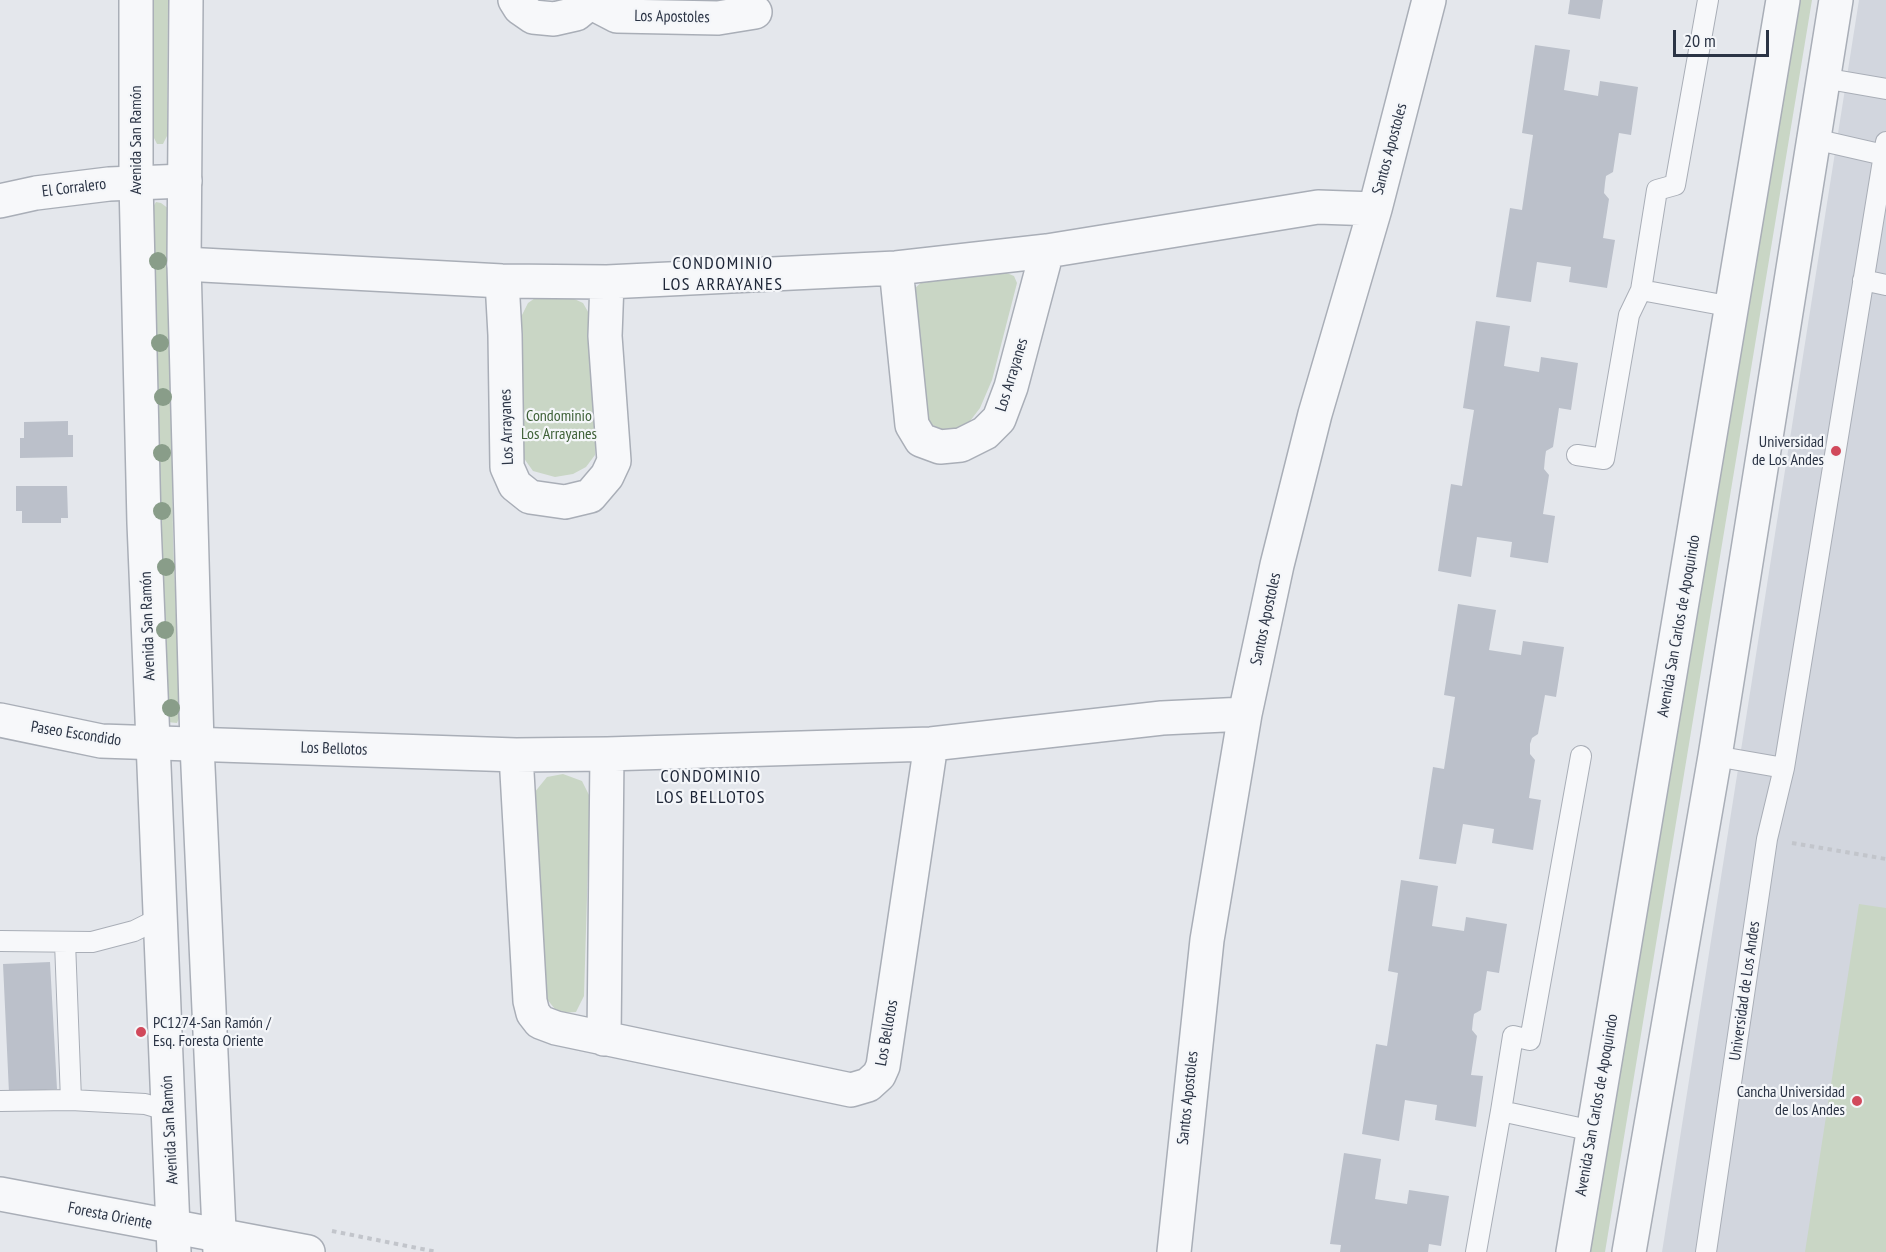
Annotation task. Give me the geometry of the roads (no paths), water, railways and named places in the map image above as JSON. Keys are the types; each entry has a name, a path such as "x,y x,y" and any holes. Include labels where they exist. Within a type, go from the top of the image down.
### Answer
{"street":[{"name":"Avenida San Ramón","path":"136,0 136,182 152,743 174,1240"},
{"path":"186,0 184,264 196,745 220,1244"},
{"name":"Los Apostoles","path":"515,0 520,8 533,17 554,19 576,14 592,1 617,16 718,18 755,12"},
{"name":"Santos Apostoles","path":"1174,1252 1207,940 1245,714 1277,565 1315,414 1375,209 1429,0"},
{"name":"Avenida San Carlos de Apoquindo","path":"1577,1248 1593,1131 1783,0"},
{"path":"1628,1251 1715,756 1836,0"},
{"name":"El Corralero","path":"0,201 36,193 136,182 185,181"},
{"path":"184,264 502,280 607,282 896,268 1047,251 1318,207 1375,209"},
{"name":"Los Arrayanes","path":"896,268 912,425 921,440 940,447 961,445 985,433 999,419 1011,387 1047,251"},
{"name":"Los Arrayanes","path":"502,280 507,467 515,485 530,497 565,502 590,496 607,476 614,461 605,336 607,282"},
{"name":"Los Bellotos","path":"152,743 516,754 607,754 931,744 1162,718 1245,714"},
{"name":"Paseo Escondido","path":"0,720 100,741 152,743"},
{"name":"Los Bellotos","path":"516,754 530,1001 533,1013 544,1024 604,1039 843,1089 860,1089 874,1080 885,1059 931,744"},
{"path":"604,1039 607,754"},
{"name":"Foresta Oriente","path":"0,1194 174,1240 308,1252"}],"lane":[{"path":"1577,455 1604,459 1629,315 1641,290 1657,190 1675,185 1708,0"},
{"path":"1823,78 1886,89"},
{"path":"1814,139 1885,148"},
{"name":"Universidad de Los Andes","path":"1706,1252 1767,839 1784,768 1885,148"},
{"path":"1863,280 1886,285"},
{"path":"1641,290 1733,307"},
{"path":"1476,1252 1513,1036 1530,1040 1581,756"},
{"path":"1715,756 1784,768"},
{"path":"0,941 92,942 134,931 160,918"},
{"path":"65,942 71,1100"},
{"path":"0,1101 71,1100 145,1104 169,1111"},
{"path":"1501,1111 1593,1131"}],"place":[{"name":"Universidad de Los Andes","path":"1836,451"},
{"name":"PC1274-San Ramón / Esq. Foresta Oriente","path":"141,1032"},
{"name":"Cancha Universidad de los Andes","path":"1857,1101"}],"district":[{"name":"CONDOMINIO LOS ARRAYANES","path":"723,274"},
{"name":"CONDOMINIO LOS BELLOTOS","path":"711,787"}],"park label":[{"name":"Condominio Los Arrayanes","path":"559,425"}]}
